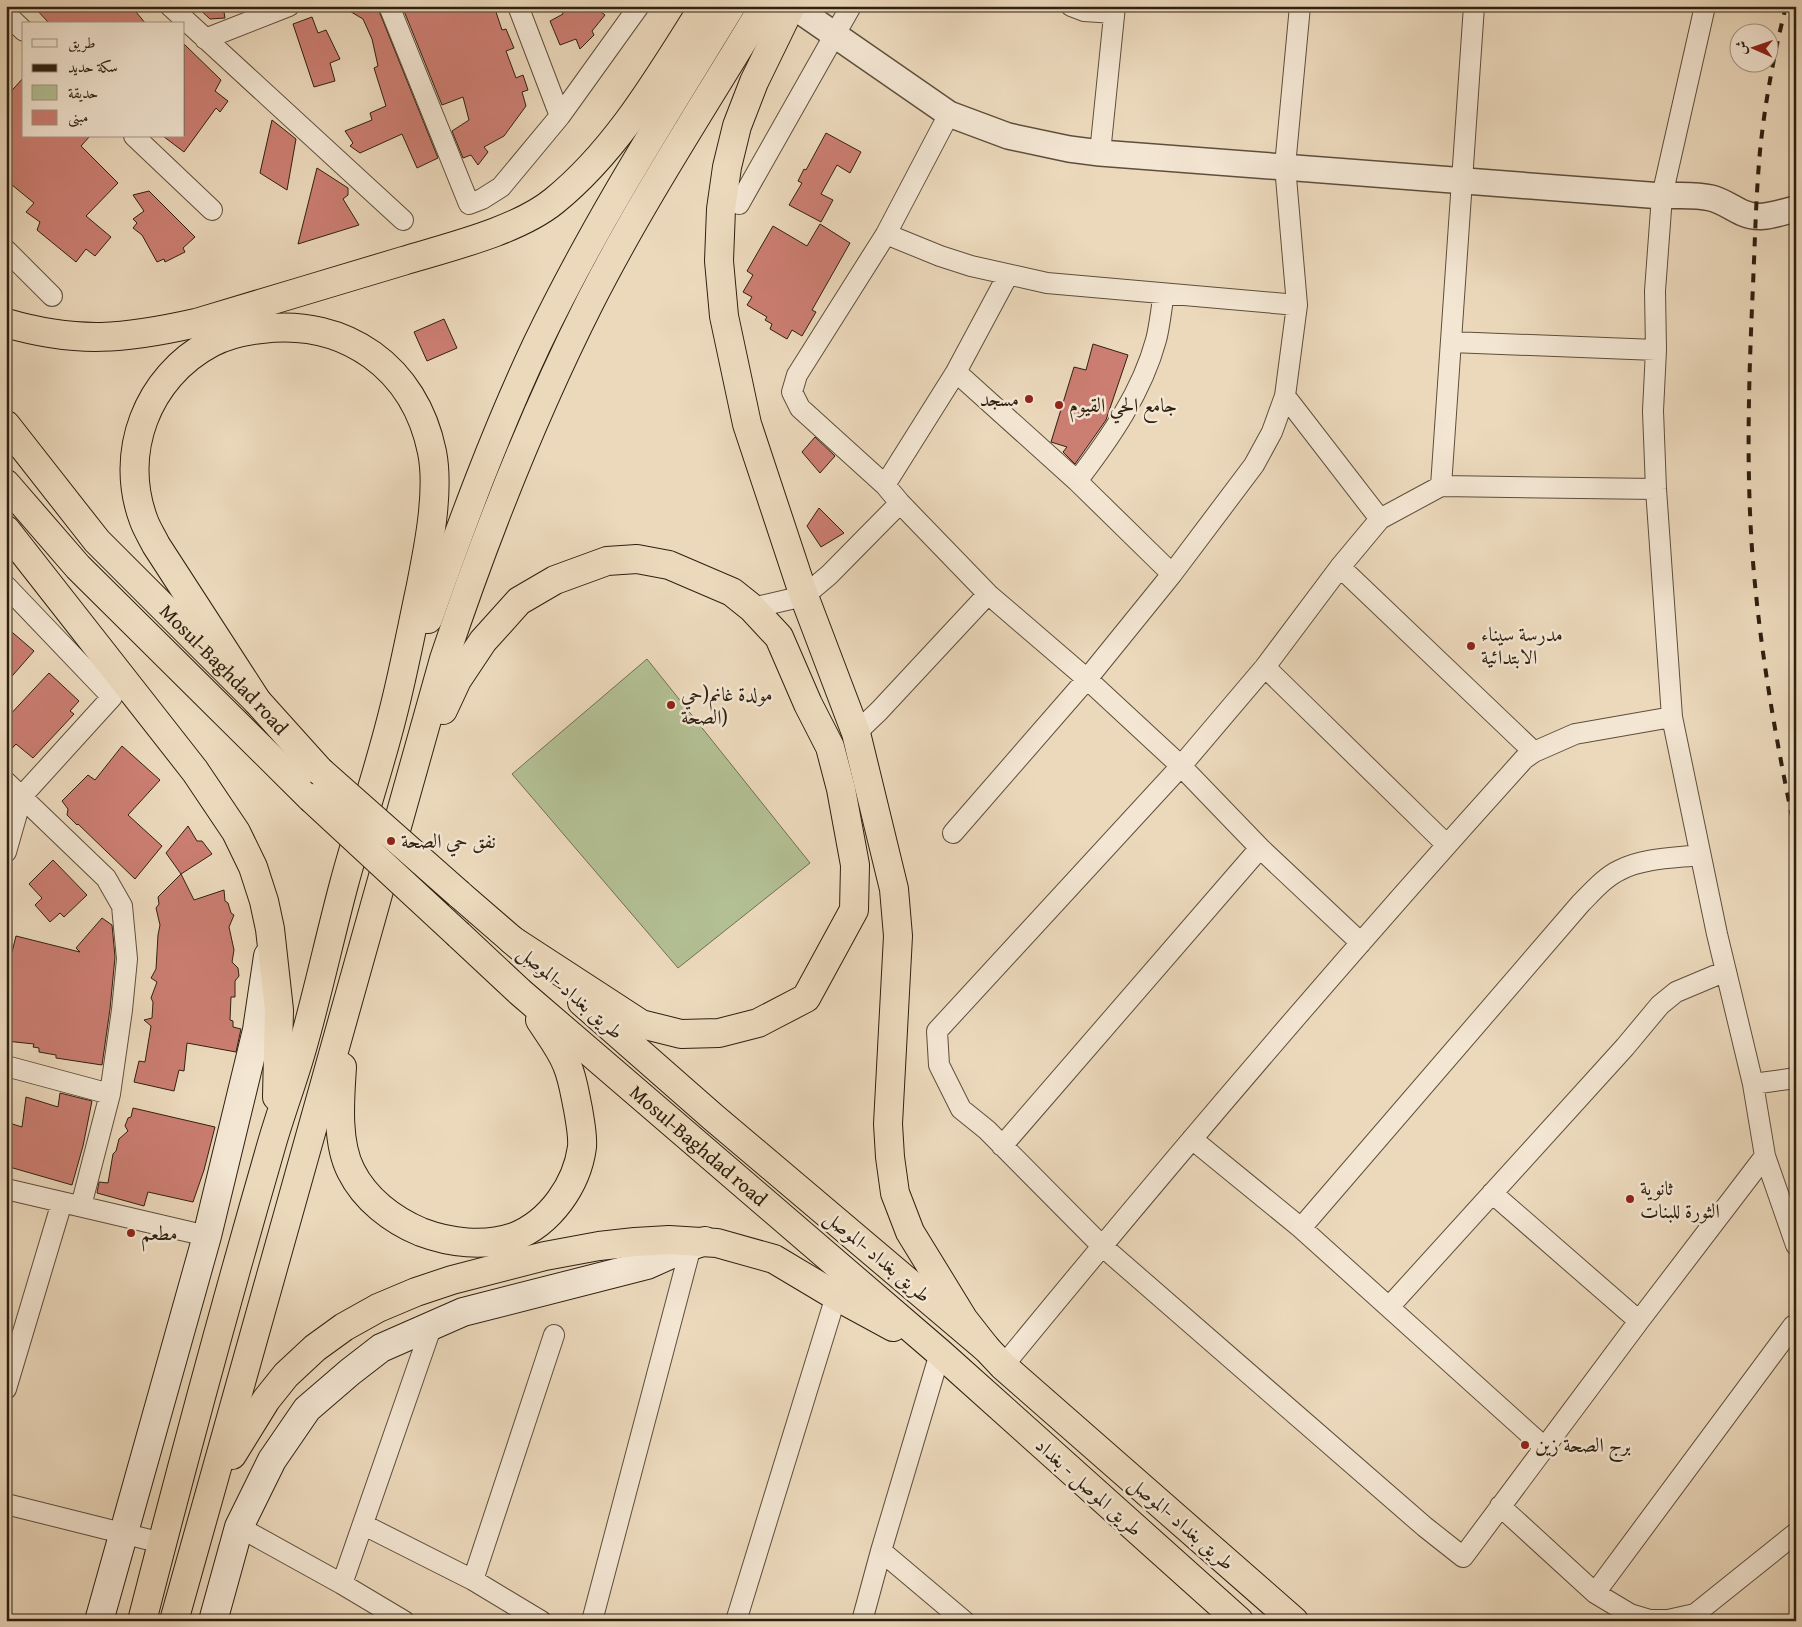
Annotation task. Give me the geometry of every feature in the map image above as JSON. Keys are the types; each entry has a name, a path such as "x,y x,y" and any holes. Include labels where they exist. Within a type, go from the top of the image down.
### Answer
{"highway":[{"path":"6,323 33,331 90,338 152,333 196,323 450,247 530,218 554,201 606,150 659,76 704,6"},
{"path":"142,1621 273,1140 301,1051 345,883 392,719 467,511 510,404 537,344 568,284 627,178 731,6"},
{"path":"174,1621 444,658 494,521 540,408 590,302 619,247 651,192 766,20 792,6"},
{"path":"766,20 754,82 737,126 727,167 721,209 719,262 724,316 747,424 804,596 856,733 894,889 898,936 888,1124 890,1157 896,1193 910,1232 964,1320 995,1357"},
{"path":"258,701 156,545 144,521 135,476 137,438 143,417 163,383 179,366 210,343 251,330 300,327 340,337 359,346 378,358 393,372 407,390 418,409 433,454 434,482 425,562 392,719"},
{"name":"Mosul-Baghdad road","path":"6,426 97,541 258,701 320,770 459,894"},
{"name":"Mosul-Baghdad road","path":"6,484 78,566 311,798 520,992 940,1352"},
{"path":"6,530 196,771 236,832 253,867 270,930 279,1010 273,1140"},
{"path":"406,794 457,680 482,641 519,601 555,580 607,561 637,559 669,565 732,592 752,608 779,636 808,704 830,747 841,789 855,866 854,910 806,998 758,1023 719,1032 681,1034 641,1024 512,940"},
{"name":"طريق بغداد -الموصل","path":"459,894 713,1117 995,1357 1294,1621"},
{"path":"356,976 343,1063 340,1102 342,1139 350,1170 364,1192 384,1210 407,1226 436,1238 463,1243 489,1242 514,1236 537,1223 554,1208 566,1191 577,1168 582,1146 580,1119 574,1086 567,1064 554,1041 520,992"},
{"path":"204,1516 230,1459 266,1400 286,1375 315,1348 344,1326 378,1308 416,1292 452,1280 545,1256 599,1246 670,1240 774,1259 836,1296 940,1352"},
{"name":"طريق الموصل - بغداد","path":"940,1352 1239,1621"}],"main road":[{"path":"99,1621 208,1236 257,1030 264,990 270,930"},
{"path":"213,1621 239,1526 272,1460 308,1409 350,1372 382,1348 463,1312 647,1265 698,1244"}],"street":[{"path":"170,6 403,220"},
{"path":"205,39 289,6"},
{"path":"389,6 469,204 482,199 501,187 560,116 639,6"},
{"path":"518,6 560,116"},
{"path":"792,6 949,114 1008,136 1069,149 1100,153 1662,196 1693,196 1711,198 1756,217 1768,217 1796,209"},
{"path":"739,204 851,6"},
{"path":"1071,6 1084,11 1115,9 1100,153"},
{"path":"952,833 1087,679 1172,574 1254,465 1272,432 1285,396 1297,305 1285,166 1300,6"},
{"path":"1441,486 1474,6"},
{"path":"1705,6 1662,196 1655,291 1656,350 1653,411 1656,489 1672,717 1700,855 1754,1084 1765,1156 1796,1245"},
{"path":"6,14 22,29"},
{"path":"949,114 886,234 797,375 792,392 800,408 885,484 900,503 988,594 1087,679 1181,766 1260,848 1361,943"},
{"path":"136,138 212,210"},
{"path":"886,234 940,256 1008,275 1047,283 1297,305"},
{"path":"6,250 52,296"},
{"path":"885,484 956,372 1008,275"},
{"path":"1077,481 1097,456 1142,381 1157,339 1164,294"},
{"path":"1451,342 1656,350"},
{"path":"956,372 1077,481 1172,574"},
{"path":"1285,396 1380,520"},
{"path":"1656,489 1441,486 1380,520 1340,567 1265,667 1181,766 937,1031 939,1065 961,1109 987,1130 1102,1246 1463,1557 1638,1321 1765,1156"},
{"path":"752,608 804,596 829,575 900,503"},
{"path":"1340,567 1534,752"},
{"path":"6,586 112,697 22,796 6,852"},
{"path":"856,733 879,711 988,594"},
{"path":"1265,667 1447,844"},
{"path":"995,1357 1102,1246 1361,943 1524,759 1534,752 1575,734 1672,717"},
{"path":"6,782 106,878 122,906 127,959 110,1094 6,1389"},
{"path":"1002,1146 1260,848"},
{"path":"1301,1228 1581,903 1603,881 1620,870 1646,861 1700,855"},
{"path":"1389,1307 1625,1047 1660,1005 1676,992 1726,971"},
{"path":"6,1066 110,1094"},
{"path":"1754,1084 1796,1078"},
{"path":"1192,1139 1301,1228 1544,1447"},
{"path":"6,1189 208,1236"},
{"path":"1492,1193 1638,1321"},
{"path":"592,1621 698,1244"},
{"path":"736,1621 836,1296"},
{"path":"342,1584 432,1325"},
{"path":"1595,1593 1795,1325"},
{"path":"473,1580 554,1334"},
{"path":"862,1621 940,1352"},
{"path":"6,1504 162,1543"},
{"path":"1500,1506 1595,1593 1630,1614 1650,1620 1668,1620 1696,1614 1796,1533"},
{"path":"364,1525 473,1580 540,1621"},
{"path":"239,1526 404,1621"},
{"path":"881,1551 964,1621"}],"green space":[{"path":"647,659 810,863 678,968 512,774"}],"building":[{"path":"33,6 131,6 144,22 48,22"},
{"path":"196,6 223,6 225,18 210,19"},
{"path":"341,6 377,6 438,158 417,168 402,134 360,153 350,146 353,143 345,131 372,120 370,113 386,106 374,68 378,66 372,39 363,19"},
{"path":"402,6 494,6 502,30 506,29 514,48 506,51 516,78 523,75 528,90 522,92 526,106 504,136 484,147 488,152 478,165 471,155 463,158 452,131 469,120 463,97 442,105"},
{"path":"561,6 594,6 605,15 592,31 594,35 580,49 576,39 560,45 550,21 563,14"},
{"path":"312,17 318,33 326,30 340,59 330,63 335,81 314,87 293,24"},
{"path":"185,45 221,80 215,91 228,101 220,112 216,108 184,152 166,138 185,138"},
{"path":"22,79 22,138 88,138 81,146 118,183 86,216 111,237 95,256 86,249 76,262 37,230 40,222 26,212 34,203 6,180 6,97"},
{"path":"272,120 296,139 287,190 260,173"},
{"path":"826,133 861,152 850,173 837,165 821,194 833,200 821,222 789,205 802,183 798,181 804,169 806,170"},
{"path":"317,168 348,188 348,195 343,199 359,225 298,244"},
{"path":"149,191 195,237 183,248 185,252 165,262 164,259 157,262 142,235 133,228 137,223 133,219 144,211 133,195"},
{"path":"820,224 850,243 812,310 816,312 802,336 792,330 787,339 770,329 772,324 765,320 767,317 747,305 752,297 743,292 753,275 747,271 773,226 807,246"},
{"path":"444,319 457,348 427,361 414,332"},
{"path":"1093,344 1128,355 1106,420 1075,464 1063,452 1067,447 1051,442 1074,367 1086,370"},
{"path":"815,437 835,456 820,473 802,452"},
{"path":"819,508 844,533 821,547 807,526"},
{"path":"6,627 34,651 6,683"},
{"path":"49,673 79,701 70,711 74,714 33,758 16,744 6,755 6,719"},
{"path":"122,746 160,780 128,815 162,846 135,879 67,815 68,809 62,801 88,775 95,780"},
{"path":"188,826 197,841 202,841 212,854 181,874 166,853"},
{"path":"53,860 87,895 64,917 60,913 50,922 35,905 42,898 29,884"},
{"path":"181,874 194,900 224,890 225,901 234,915 229,927 234,950 232,962 238,968 239,976 235,981 235,997 231,997 230,1020 233,1021 233,1027 241,1029 236,1052 187,1043 184,1071 179,1070 174,1091 134,1082 139,1061 145,1062 151,1026 144,1020 152,1018 153,1002 151,998 157,982 151,978 156,969 160,925 156,908 159,904 158,897"},
{"path":"102,918 112,925 115,957 102,1065 56,1058 56,1055 39,1052 39,1048 33,1047 34,1044 6,1041 6,976 16,936 80,952 76,948"},
{"path":"60,1093 92,1101 83,1146 72,1185 6,1166 6,1122 22,1127 26,1097 58,1107"},
{"path":"133,1108 215,1127 204,1170 193,1202 148,1192 144,1206 97,1193 99,1182 108,1183 113,1154 116,1151 119,1139 128,1131 125,1126 128,1118 131,1117"}],"railway":[{"path":"1786,6 1770,78 1760,151 1749,384 1749,450 1750,516 1759,621 1775,729 1796,836"}],"place":[{"name":"مسجد","path":"1029,399"},
{"name":"جامع الحي القيوم","path":"1059,405"},
{"name":"مدرسة سيناء الابتدائية","path":"1471,646"},
{"name":"مولدة غانم(حي الصحة)","path":"671,705"},
{"name":"نفق حي الصحة","path":"391,841"},
{"name":"ثانوية الثورة للبنات","path":"1630,1199"},
{"name":"مطعم","path":"131,1233"},
{"name":"برج الصحة زين","path":"1525,1445"}]}
